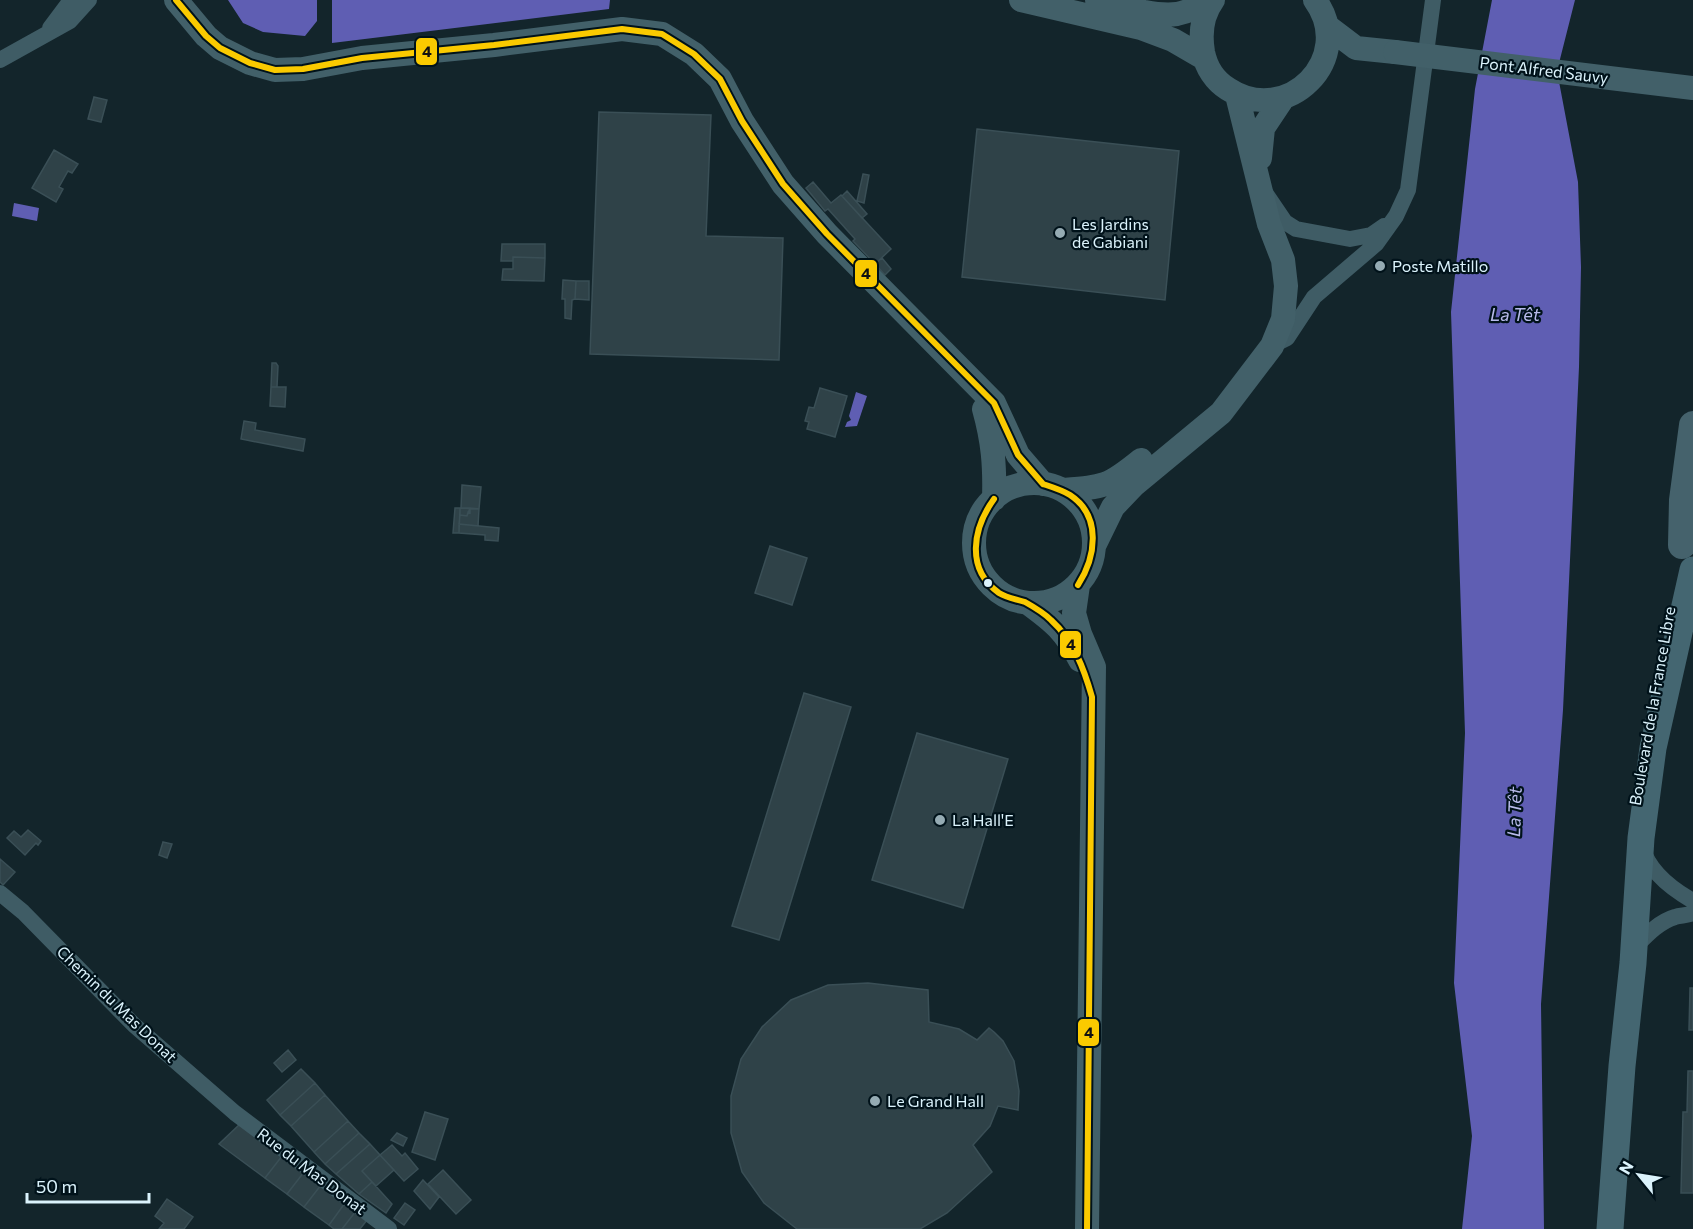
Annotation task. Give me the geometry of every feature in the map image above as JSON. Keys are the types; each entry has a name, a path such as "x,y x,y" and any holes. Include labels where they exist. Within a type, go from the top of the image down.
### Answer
{"highway":[{"path":"1690,564 1683,500 1693,425"}],"main road":[{"path":"176,0 206,36 220,48 250,63 275,70 303,69 362,58"},
{"path":"195,0 208,20 228,39 252,51 277,57 362,58 622,29 662,34 694,54 720,79 742,121 783,184 827,234 994,403 1018,455 1053,487 1076,500 1086,513 1093,529 1094,546"},
{"path":"1021,0 1141,28 1173,40 1204,58"},
{"path":"1097,0 1144,12 1177,14 1197,7 1207,0"},
{"path":"1214,0 1202,23 1201,40 1204,58 1217,79 1237,95 1252,100 1267,101 1297,92 1309,82 1325,57 1328,42 1327,26 1321,8 1315,0"},
{"path":"1318,70 1356,48 1327,26"},
{"name":"Pont Alfred Sauvy","path":"1356,48 1693,88"},
{"path":"1237,95 1269,224 1283,260 1287,286 1283,319 1272,346 1254,371 1221,413 1134,484 1113,507 1094,546 1090,566 1078,585 1063,596 1046,603 1028,603 1012,600 987,581 979,568 974,544 976,527 983,512 994,499 1009,489 1025,484 1053,487 1100,487 1117,480 1254,371"},
{"path":"1258,182 1263,128 1283,98"},
{"path":"966,375 983,407 992,438 995,466 994,499"},
{"name":"Boulevard de la France Libre","path":"1610,1229 1641,838 1653,748 1690,564 1693,491"},
{"name":"Boulevard de la France Libre","path":"1622,1066 1621,966 1629,843 1641,746 1690,564"},
{"path":"1078,585 1074,613 1094,667 1088,1229"},
{"path":"1028,603 1050,620 1068,639 1084,669 1092,697"}],"street":[{"path":"45,35 71,0"},
{"path":"0,60 70,21 89,0"},
{"path":"1272,346 1287,338 1314,297 1376,243 1396,216 1408,190 1433,0"},
{"path":"1258,182 1285,222 1296,229 1350,239 1371,235 1396,216"},
{"path":"1641,838 1644,855 1663,879 1675,891 1693,901"},
{"name":"Chemin du Mas Donat","path":"0,893 23,912 134,1025 235,1113"},
{"path":"1632,950 1660,924 1675,917 1688,916 1693,913"},
{"name":"Rue du Mas Donat","path":"235,1113 389,1229"}],"water":[{"path":"228,0 317,0 317,21 305,36 263,32 243,23"},
{"path":"332,0 610,0 609,9 332,43"},
{"name":"La Têt","path":"1492,0 1575,0 1557,71 1578,182 1581,267 1579,367 1563,710 1541,1004 1544,1229 1462,1229 1472,1136 1454,983 1465,733 1451,312 1475,89"},
{"path":"14,203 39,208 37,221 12,216"},
{"path":"856,392 867,396 857,426 845,427 851,420 849,416"}],"building":[{"path":"94,97 107,100 101,122 88,119"},
{"path":"599,112 711,115 706,236 783,238 779,360 590,354"},
{"path":"977,129 1179,151 1165,300 962,277"},
{"path":"54,150 78,164 72,173 68,171 59,187 63,189 56,202 32,188"},
{"path":"863,174 869,175 864,203 857,201"},
{"path":"813,182 831,203 841,195 891,249 875,264 828,209 825,211 806,188"},
{"path":"847,191 867,214 862,218 842,196"},
{"path":"502,244 545,244 545,258 513,257 513,261 501,261"},
{"path":"513,257 545,258 544,281 502,280 503,269 513,269"},
{"path":"882,258 891,269 885,275 875,264"},
{"path":"563,280 576,281 571,319 565,318 565,299 562,299"},
{"path":"576,281 589,281 589,300 575,299"},
{"path":"272,363 278,366 277,387 271,387"},
{"path":"271,387 286,387 285,407 270,406"},
{"path":"820,388 847,396 835,437 807,429 809,422 805,421 809,407 814,408"},
{"path":"244,421 256,423 255,430 305,439 303,451 241,439"},
{"path":"462,485 481,487 479,509 461,508"},
{"path":"455,508 460,508 459,533 453,533"},
{"path":"460,508 470,508 470,513 468,512 467,516 460,515"},
{"path":"470,508 479,509 478,526 459,524 460,515 467,516"},
{"path":"459,524 499,528 498,541 485,540 485,535 459,533"},
{"path":"770,546 807,558 792,605 755,593"},
{"path":"804,693 851,707 779,940 732,926"},
{"name":"La Hall'E","path":"917,733 1008,759 963,908 872,880"},
{"path":"28,830 41,841 25,855 7,838 14,831 21,837"},
{"path":"163,842 172,844 167,858 159,855"},
{"path":"0,859 15,872 3,885 0,882"},
{"name":"Le Grand Hall","path":"868,983 928,990 929,1022 959,1029 977,1040 989,1028 994,1032 1003,1041 1014,1061 1019,1091 1018,1110 998,1106 990,1126 973,1145 992,1172 947,1213 920,1229 797,1229 764,1203 742,1172 731,1133 731,1096 741,1059 762,1027 791,1000 828,985"},
{"path":"1690,988 1693,988 1693,1030 1689,1030"},
{"path":"288,1050 296,1060 282,1072 274,1063"},
{"path":"301,1069 315,1083 280,1115 267,1100"},
{"path":"1688,1071 1693,1071 1693,1193 1681,1193 1683,1112 1687,1112"},
{"path":"315,1083 325,1095 291,1126 280,1115"},
{"path":"325,1095 348,1121 314,1152 291,1126"},
{"path":"425,1112 448,1119 435,1160 412,1152"},
{"path":"348,1121 359,1133 325,1164 314,1152"},
{"path":"240,1124 282,1156 265,1178 219,1144"},
{"path":"359,1133 370,1144 336,1174 325,1164"},
{"path":"397,1133 407,1138 403,1146 391,1140"},
{"path":"370,1144 380,1155 362,1171 372,1182 359,1194 336,1174"},
{"path":"392,1145 402,1156 405,1153 418,1169 404,1181 380,1155"},
{"path":"380,1155 394,1170 376,1186 362,1171"},
{"path":"282,1156 304,1172 287,1194 265,1178"},
{"path":"443,1170 471,1200 456,1214 428,1184"},
{"path":"304,1172 321,1185 304,1207 287,1194"},
{"path":"423,1180 439,1197 430,1209 414,1191"},
{"path":"372,1182 392,1204 386,1213 359,1194"},
{"path":"321,1185 345,1203 329,1225 304,1207"},
{"path":"167,1199 193,1217 184,1229 159,1229 164,1223 155,1216"},
{"path":"345,1203 356,1211 342,1229 334,1229 329,1225"},
{"path":"405,1203 415,1210 404,1225 394,1218"},
{"path":"356,1211 367,1220 360,1229 342,1229"}],"transit line":[{"name":"4","path":"176,0 206,36 220,48 250,63 275,70 303,69 362,58 622,29 662,34 694,54 720,79 742,121 783,184 827,234 994,403 1018,455 1043,484"},
{"name":"4","path":"1043,484 1070,495 1080,504 1091,525 1092,550 1078,585"},
{"name":"4","path":"994,499 977,535 977,560 981,572 988,583 999,593 1032,606 1059,628 1077,656 1092,697 1087,1229"}],"place":[{"name":"Les Jardins de Gabiani","path":"1060,233"},
{"name":"Poste Matillo","path":"1380,266"},
{"name":"La Hall'E","path":"940,820"},
{"name":"Le Grand Hall","path":"875,1101"}]}
